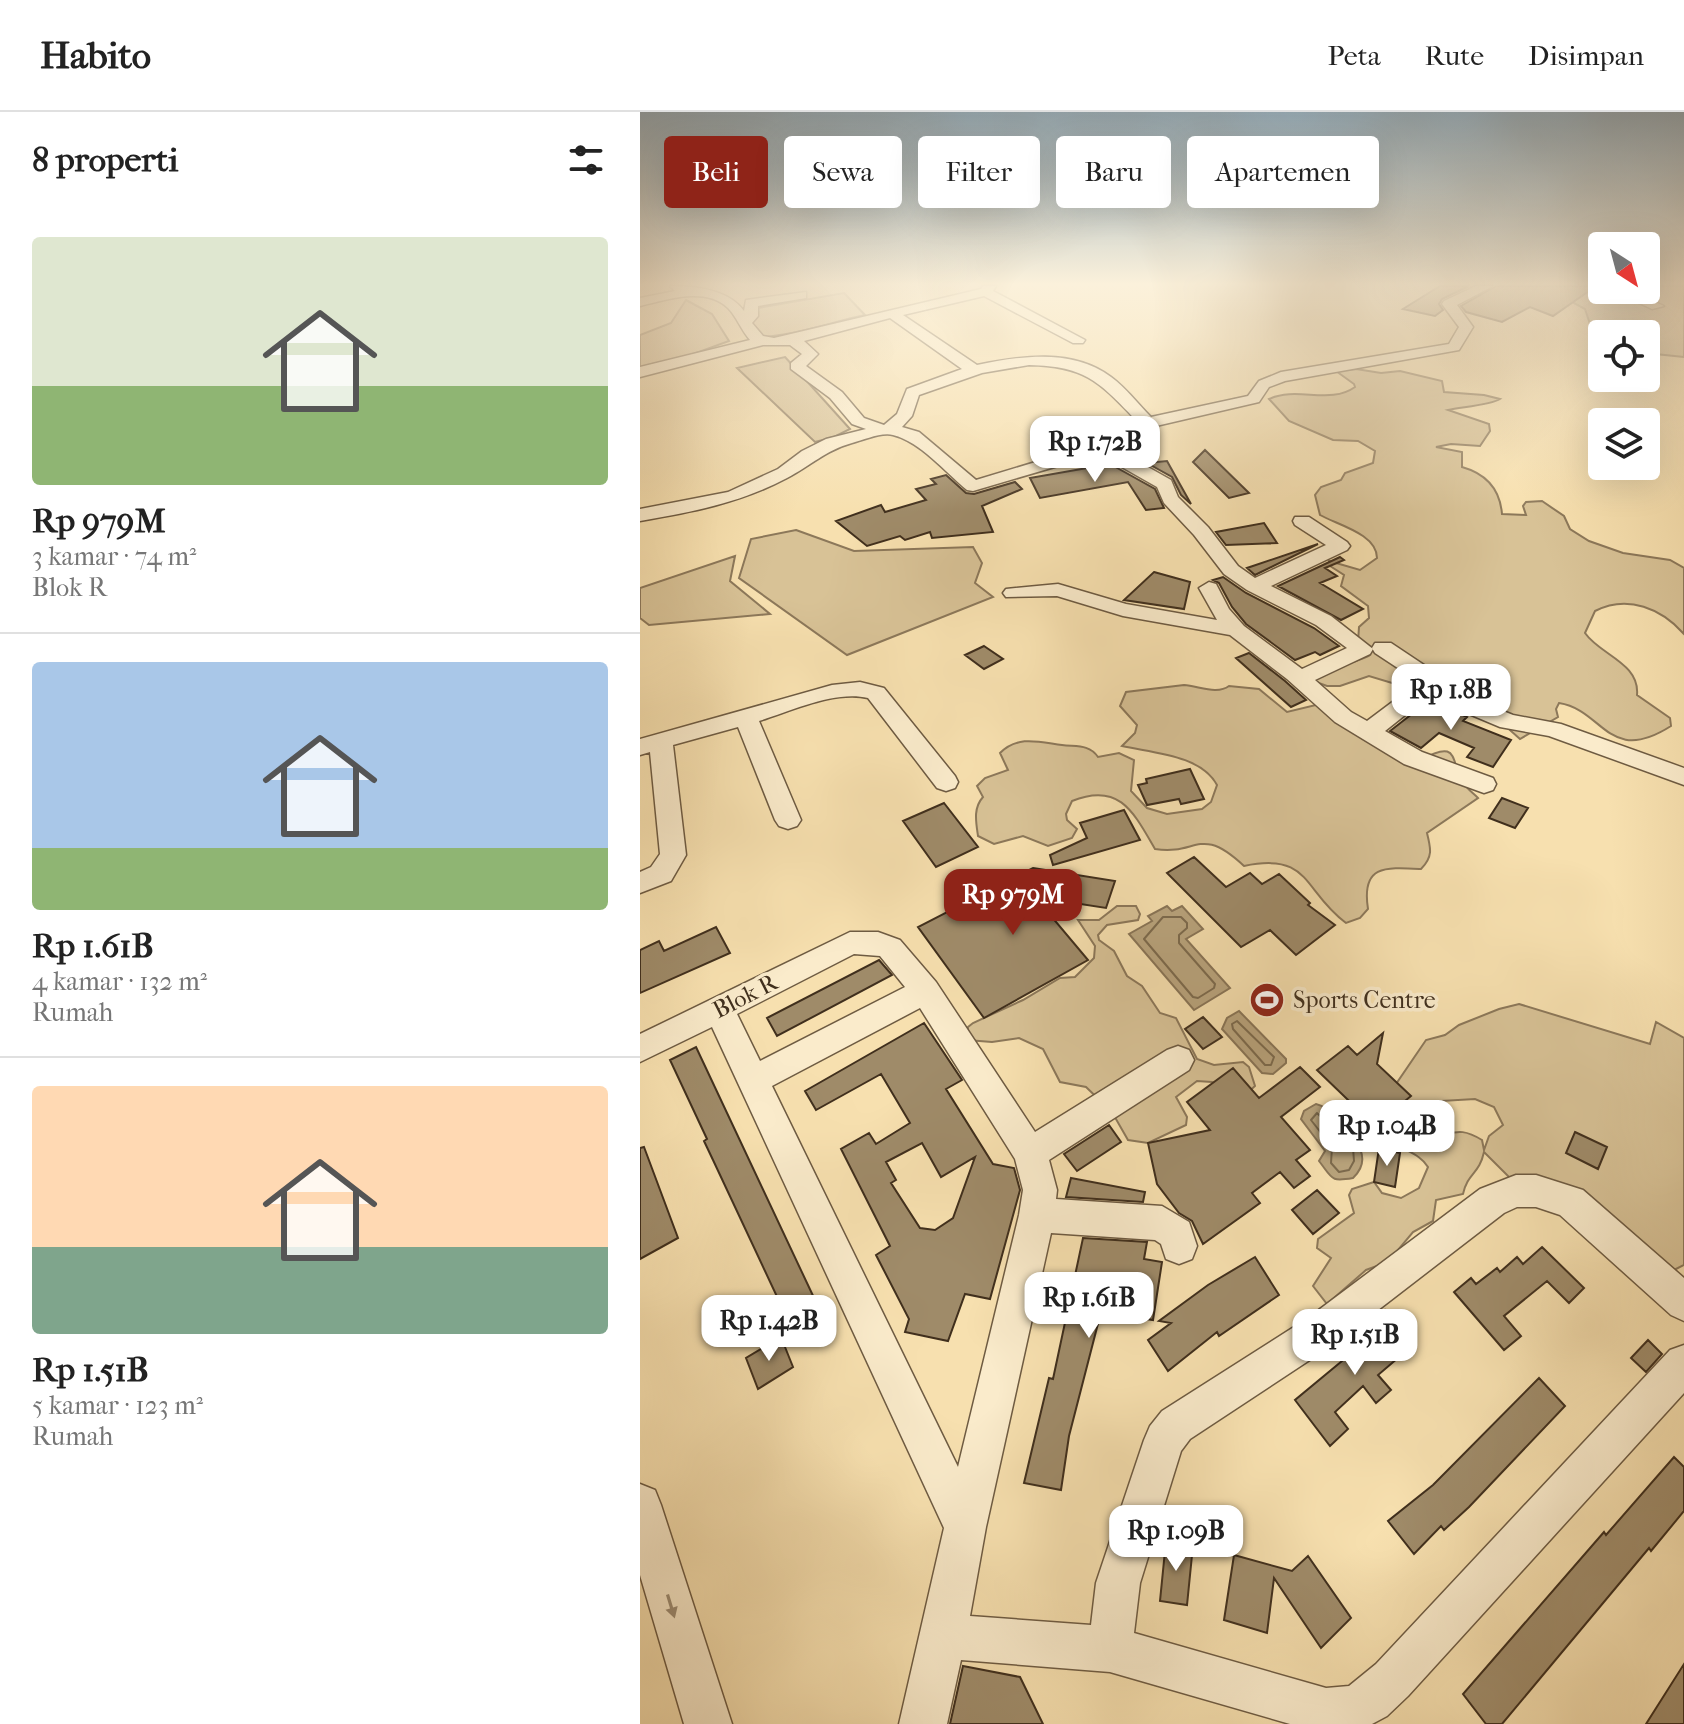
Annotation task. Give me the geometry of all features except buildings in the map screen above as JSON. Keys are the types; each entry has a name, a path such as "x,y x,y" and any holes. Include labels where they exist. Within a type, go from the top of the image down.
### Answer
{"street":[{"path":"640,372 682,361"},
{"path":"802,361 796,366 836,395 858,421 913,436 973,486 1101,448 1151,422 1253,399 1264,384 1281,377 1372,361"},
{"path":"961,361 975,371"},
{"path":"640,515 707,504 734,496 784,473 821,448 885,429 904,416 912,392 975,371 1029,361"},
{"path":"1052,361 1082,367 1104,380 1146,421 1151,422"},
{"path":"1101,448 1165,484 1170,499 1201,531 1231,570 1254,586 1300,605 1339,628 1362,649 1300,678"},
{"path":"1254,586 1340,546 1302,521"},
{"path":"1209,588 1220,611 1237,630 1300,678 1343,717 1413,758 1484,784"},
{"path":"1013,593 1058,590 1123,610 1237,630"},
{"path":"1383,648 1470,706 1508,722 1553,729 1684,777"},
{"path":"1368,732 1432,683"},
{"path":"640,883 661,874 673,855 651,744 832,692 870,691 876,693 946,782"},
{"path":"746,718 788,820"},
{"name":"Blok R","path":"640,1049 850,943 878,943 890,948 925,991"},
{"path":"751,1081 925,991 1030,1153 1040,1190 1037,1215 923,1724"},
{"path":"719,1009 965,1527"},
{"path":"1030,1153 1178,1060"},
{"path":"1110,1649 1118,1583 1164,1440 1176,1425 1321,1331 1492,1201 1516,1191 1536,1191 1571,1202 1684,1302"},
{"path":"1037,1215 1162,1223 1174,1231"},
{"path":"944,1636 1110,1649 1326,1711 1358,1708 1374,1698 1392,1680 1684,1364"},
{"path":"640,1505 708,1724"}],"shaded area":[{"path":"640,361 674,361 666,364 640,370"},
{"path":"767,361 789,361 850,429 815,442 737,368"},
{"path":"1356,369 1381,373 1400,371 1442,381 1444,392 1500,399 1448,410 1489,424 1490,431 1480,446 1451,444 1436,447 1462,452 1462,467 1479,474 1491,484 1502,514 1526,515 1523,506 1526,502 1542,501 1564,516 1570,529 1589,541 1623,553 1670,560 1684,568 1684,634 1655,611 1632,604 1607,606 1595,611 1585,633 1626,667 1636,684 1637,695 1670,718 1671,726 1650,737 1633,740 1620,738 1587,715 1559,703 1556,709 1558,717 1520,739 1501,722 1445,691 1412,689 1369,676 1340,686 1316,682 1314,675 1370,655 1358,642 1359,627 1369,618 1368,606 1341,586 1344,575 1330,566 1329,561 1360,570 1377,558 1371,543 1364,536 1320,515 1315,495 1321,487 1341,480 1345,473 1373,463 1375,451 1358,441 1333,440 1289,421 1269,399 1280,395 1335,395 1345,392 1355,387 1354,384 1336,371"},
{"path":"796,530 854,551 973,547 982,563 975,583 993,597 847,655 739,578 751,539"},
{"path":"735,556 730,581 770,614 649,625 640,618 640,588"},
{"path":"1184,685 1213,690 1229,686 1259,689 1287,712 1324,703 1358,720 1369,721 1420,760 1442,751 1448,752 1465,785 1478,798 1427,833 1430,852 1428,861 1421,869 1387,869 1372,876 1368,884 1368,909 1360,918 1346,923 1294,869 1266,863 1244,866 1229,853 1207,844 1181,849 1155,849 1131,812 1113,798 1102,795 1072,801 1066,814 1067,820 1077,829 1072,838 1048,846 1023,836 994,844 978,836 976,810 983,797 977,786 985,778 1008,770 1000,753 1021,742 1082,747 1098,757 1119,753 1134,760 1131,791 1147,808 1167,814 1202,809 1211,802 1217,785 1200,767 1175,757 1122,746 1135,733 1137,725 1120,706 1126,692"},
{"path":"1117,906 1136,906 1140,914 1138,920 1107,925 1098,935 1099,940 1114,951 1127,976 1142,986 1160,1013 1176,1018 1197,1059 1214,1065 1243,1062 1249,1067 1255,1086 1244,1096 1212,1082 1197,1081 1176,1097 1187,1117 1186,1125 1148,1143 1128,1140 1112,1112 1086,1087 1060,1082 1043,1049 1019,1038 992,1042 967,1040 968,1027 973,1023 1023,1000 1060,978 1075,977 1094,958 1095,946 1078,920 1099,920"},
{"path":"1519,1004 1650,1044 1656,1022 1684,1038 1684,1265 1674,1270 1516,1184 1484,1152 1463,1194 1436,1200 1433,1221 1413,1232 1388,1262 1366,1270 1327,1304 1313,1286 1331,1258 1317,1248 1318,1239 1354,1213 1349,1195 1352,1189 1374,1182 1382,1193 1401,1198 1419,1188 1428,1167 1424,1161 1395,1143 1386,1132 1392,1127 1427,1136 1462,1132 1482,1140 1484,1150 1489,1136 1503,1125 1494,1107 1475,1099 1407,1103 1394,1087 1426,1040 1445,1035 1459,1025 1499,1009"}],"water":[{"path":"1167,906 1172,911 1182,906 1203,929 1186,939 1230,988 1194,1010 1129,934 1152,921 1148,916"},
{"path":"1239,1011 1286,1059 1286,1063 1273,1074 1262,1073 1222,1029 1227,1018"},
{"path":"1316,1104 1330,1112 1360,1149 1362,1163 1353,1178 1333,1178 1319,1161 1325,1151 1301,1119 1304,1111"}],"place":[{"name":"Sports Centre","path":"1267,1000"}]}
